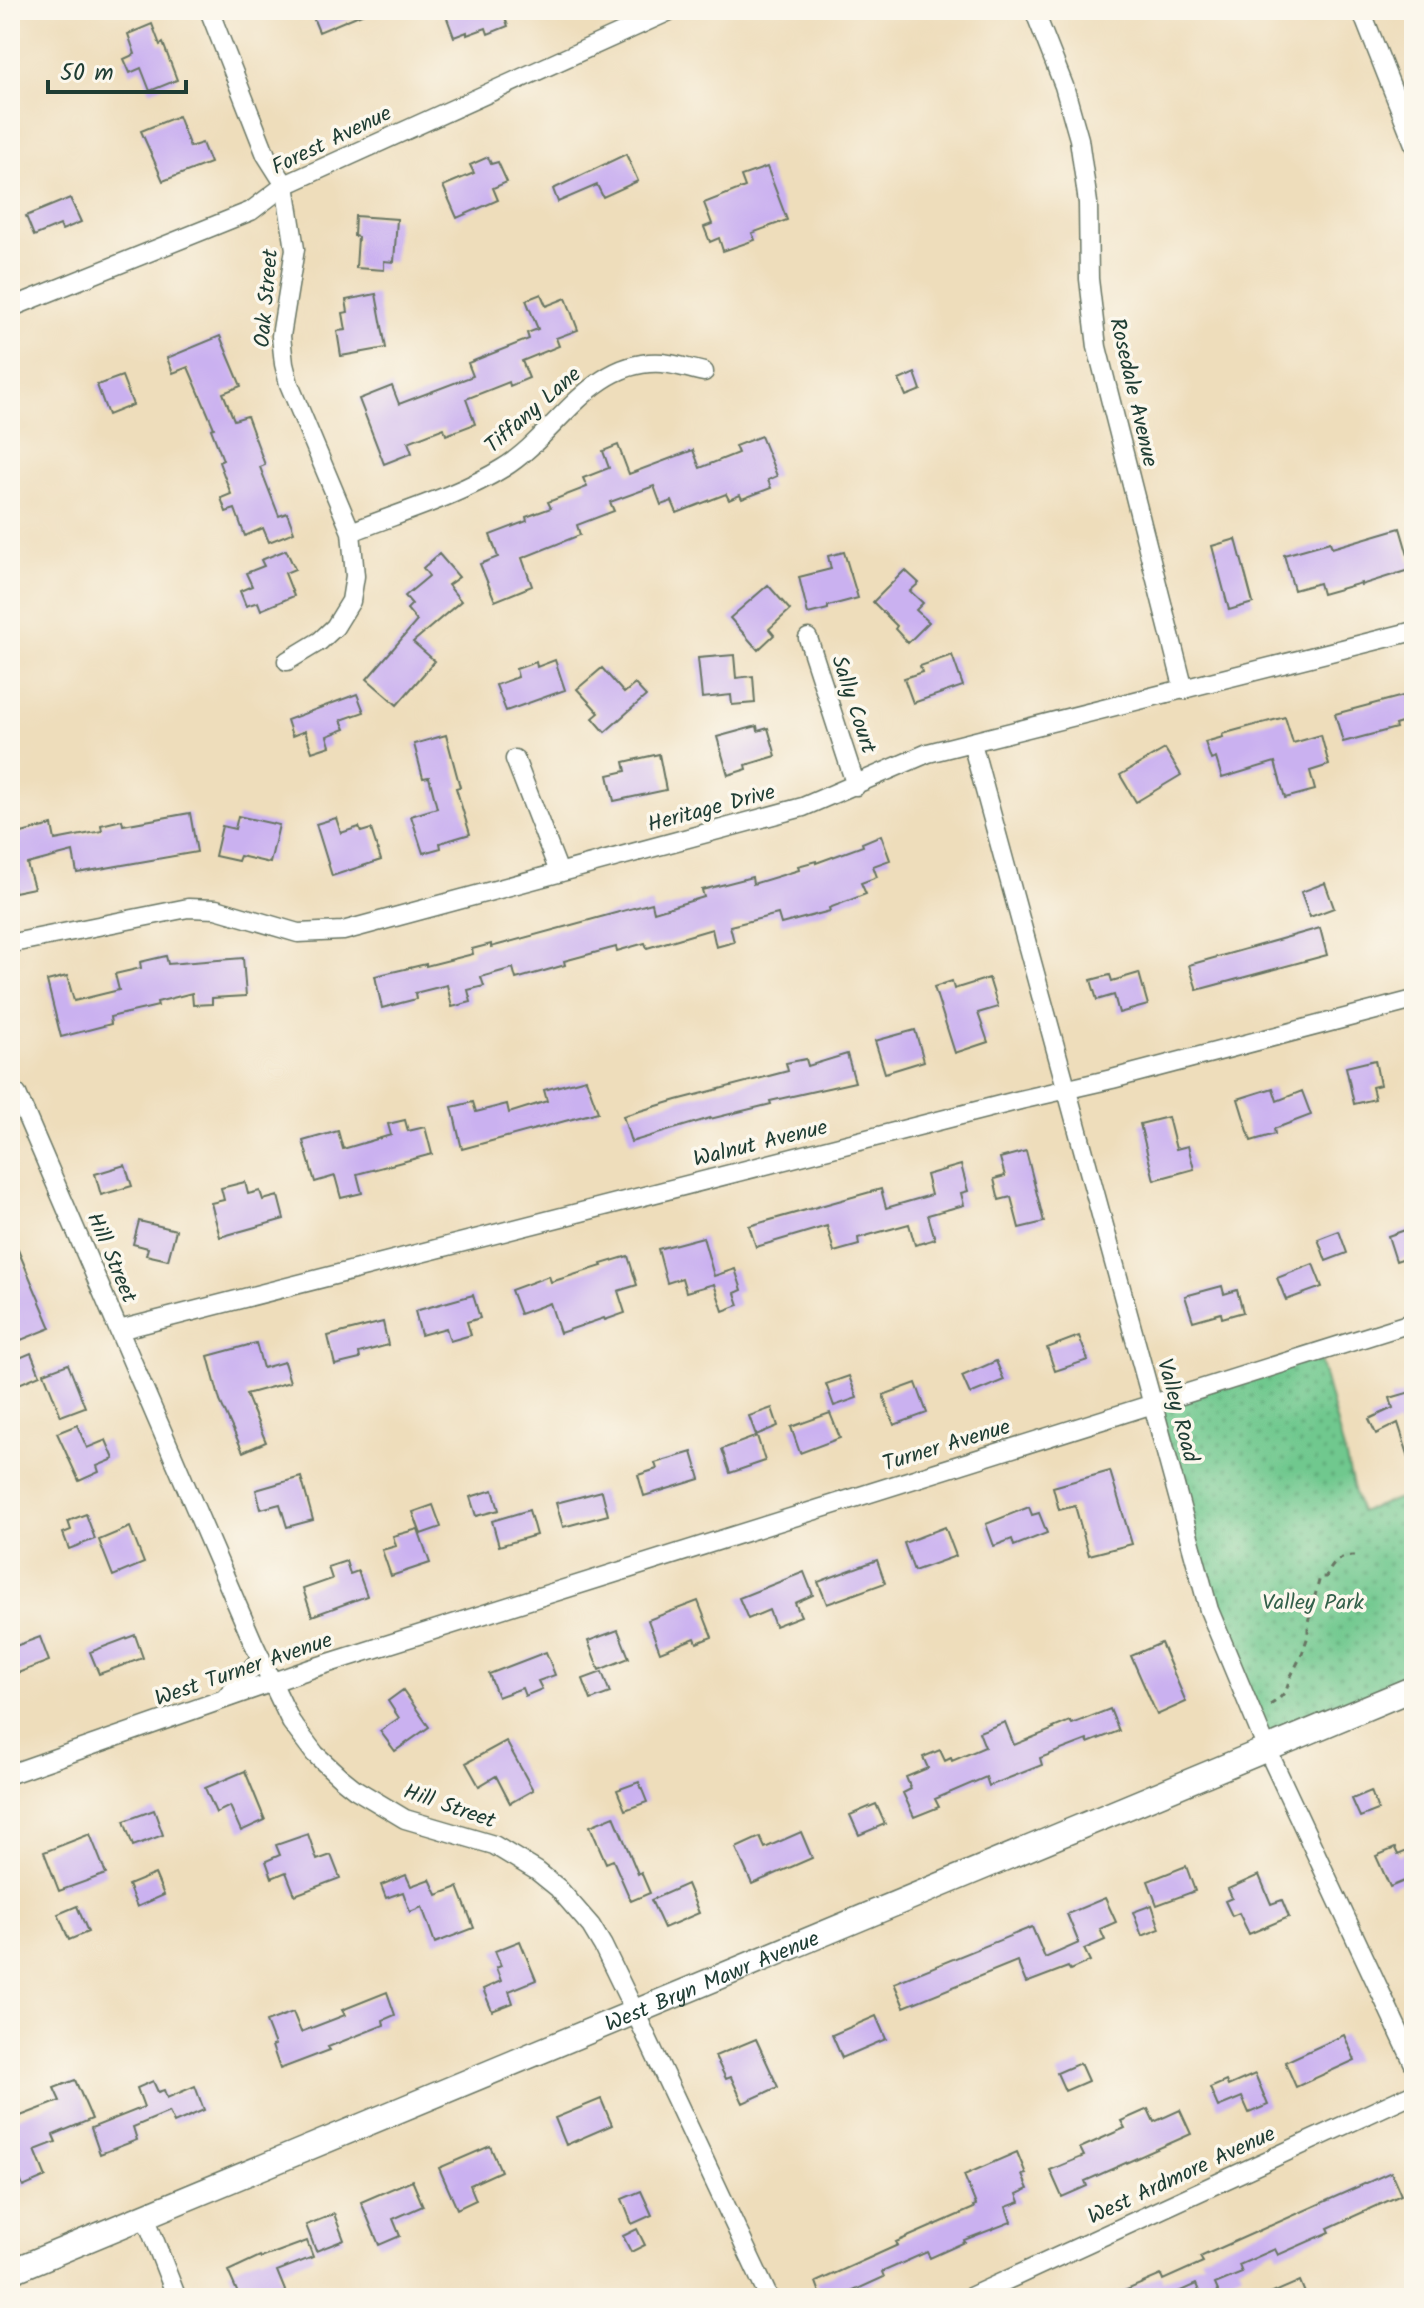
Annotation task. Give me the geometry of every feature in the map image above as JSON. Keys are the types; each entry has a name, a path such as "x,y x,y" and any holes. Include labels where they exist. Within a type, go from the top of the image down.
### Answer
{"street":[{"name":"Oak Street","path":"209,10 266,155 285,185 295,249 281,336 284,364 289,384 351,532 355,576 351,601 335,627 320,641 287,661"},
{"name":"Forest Avenue","path":"10,308 251,211 285,185 672,10"},
{"name":"Rosedale Avenue","path":"1034,10 1064,86 1079,139 1088,203 1089,279 1097,347 1184,690"},
{"path":"1361,10 1414,144"},
{"name":"Tiffany Lane","path":"351,532 480,481 506,467 596,383 613,372 661,363 704,372"},
{"name":"Heritage Drive","path":"13,943 188,908 216,909 298,933 330,933 803,807 928,753 1414,631"},
{"name":"Sally Court","path":"808,638 856,786"},
{"name":"Valley Road","path":"972,743 1209,1610 1267,1749 1414,2064"},
{"path":"515,759 559,872"},
{"name":"Walnut Avenue","path":"119,1330 1414,1000"},
{"name":"Hill Street","path":"17,1094 261,1658 300,1736 315,1754 355,1789 405,1819 494,1845 537,1871 558,1888 591,1926 635,2012 769,2298"},
{"name":"Turner Avenue","path":"492,1611 1414,1322"},
{"name":"West Turner Avenue","path":"10,1774 313,1668 492,1611"},
{"path":"222,1701 261,1658"},
{"name":"West Bryn Mawr Avenue","path":"10,2272 1414,1688"},
{"name":"West Ardmore Avenue","path":"968,2298 1414,2093"},
{"path":"145,2216 177,2298"}],"path":[{"path":"1270,1705 1286,1691 1302,1654 1320,1577 1326,1577 1334,1561 1347,1555 1356,1556"}],"green space":[{"name":"Valley Park","path":"1318,1352 1360,1512 1414,1493 1414,1688 1267,1749 1246,1702 1152,1404"}],"building":[{"path":"310,10 371,10 319,32"},
{"path":"444,10 502,10 508,26 488,34 486,28 454,37"},
{"path":"152,24 177,80 150,91 141,68 130,73 124,59 135,54 128,34"},
{"path":"178,116 190,147 202,143 210,163 163,181 141,131"},
{"path":"626,154 638,181 603,197 597,185 558,202 553,189"},
{"path":"488,157 491,164 498,162 507,182 493,188 498,200 457,218 443,186 474,173 470,165"},
{"path":"767,167 787,220 752,233 755,240 723,251 719,238 710,242 704,227 712,224 704,203 745,187 741,176"},
{"path":"70,198 81,222 62,230 60,225 34,236 26,216"},
{"path":"355,216 397,219 394,262 384,261 384,270 356,268 358,237 354,236"},
{"path":"376,294 386,348 341,356 337,331 346,330 343,313 348,312 346,300"},
{"path":"541,294 546,306 566,298 578,330 556,338 559,346 522,361 529,378 510,386 509,382 466,399 475,424 446,435 444,428 408,442 412,453 384,464 359,399 392,386 399,404 473,376 468,363 529,339 527,333 538,329 526,300"},
{"path":"220,336 241,386 223,393 234,420 247,416 265,465 260,467 279,516 287,513 294,532 269,542 263,528 245,536 235,509 226,512 221,498 231,494 219,462 223,460 211,429 214,428 188,367 173,373 167,358"},
{"path":"915,373 921,390 906,396 899,380"},
{"path":"122,376 133,405 108,415 97,385"},
{"path":"761,436 777,476 768,480 771,488 742,499 740,495 729,500 726,494 677,513 672,501 661,505 654,486 610,502 614,511 577,525 580,535 522,558 532,586 495,601 480,564 498,557 490,535 527,521 526,517 551,508 548,502 587,487 583,478 609,468 603,451 618,445 629,474 693,450 700,468 738,453 735,446"},
{"path":"1400,528 1412,569 1322,594 1319,583 1294,590 1284,555 1330,542 1332,548"},
{"path":"1236,539 1253,603 1229,610 1212,546"},
{"path":"286,550 295,569 285,573 294,596 261,610 258,602 246,606 240,591 252,586 246,573 264,566 261,560"},
{"path":"844,552 858,598 808,614 799,577 831,569 828,556"},
{"path":"439,554 459,577 448,585 461,601 413,642 435,661 397,705 367,679 417,621 407,609 412,604 405,596 429,576 423,568"},
{"path":"905,570 919,583 910,591 923,603 916,610 929,622 908,643 895,629 897,626 873,602"},
{"path":"768,585 790,610 769,629 774,635 758,650 730,618"},
{"path":"734,655 736,678 753,676 755,703 732,705 731,695 702,698 698,658"},
{"path":"952,655 963,686 913,703 904,678 922,672 920,666"},
{"path":"555,660 565,690 506,711 496,685 518,677 516,669 536,662 537,667"},
{"path":"602,668 624,693 635,684 646,696 605,732 593,718 599,713 577,689"},
{"path":"1414,693 1414,719 1395,725 1396,728 1343,742 1335,714"},
{"path":"357,694 364,712 341,720 345,729 327,736 330,746 312,752 305,731 292,736 287,720"},
{"path":"1285,717 1293,743 1321,735 1329,765 1310,771 1315,790 1285,798 1275,762 1222,778 1216,758 1211,760 1205,742 1223,737 1222,734"},
{"path":"757,726 758,731 768,728 776,756 746,765 747,769 728,775 717,737"},
{"path":"446,735 460,787 456,788 470,834 440,843 441,848 423,853 411,816 437,808 429,777 423,778 414,744"},
{"path":"1165,749 1181,775 1136,802 1120,775"},
{"path":"659,754 666,790 614,801 608,775 626,771 624,762"},
{"path":"190,813 197,852 77,873 73,852 27,864 34,888 14,892 10,875 10,836 52,825 55,840 102,831 101,825 122,820 123,825"},
{"path":"238,816 279,825 270,863 240,856 238,861 215,856 222,826 235,829"},
{"path":"336,818 341,833 359,827 361,832 371,829 381,860 332,876 316,824"},
{"path":"881,835 890,860 873,866 877,877 861,883 866,894 829,908 830,911 781,924 778,914 730,926 734,942 716,947 712,929 647,948 645,943 617,951 616,947 564,961 565,965 516,979 513,968 481,977 484,986 468,990 471,1002 452,1007 447,985 415,993 416,999 382,1008 375,976 473,954 472,949 491,944 491,947 652,903 654,912 704,897 702,890 752,877 753,884 799,870 798,866 816,863 863,846 862,843"},
{"path":"1325,883 1334,908 1310,917 1301,892"},
{"path":"1320,928 1327,955 1197,990 1189,965"},
{"path":"166,956 168,964 243,958 246,996 212,998 212,1004 193,1005 192,993 157,1002 158,1006 110,1017 111,1024 61,1037 47,981 67,976 74,1001 119,990 115,974 141,968 140,962"},
{"path":"1139,973 1148,1005 1119,1013 1114,995 1097,1000 1091,980 1110,975 1112,981"},
{"path":"989,978 998,1007 978,1013 988,1042 955,1053 934,987 952,981 954,989"},
{"path":"915,1030 924,1061 885,1073 875,1041"},
{"path":"847,1054 855,1082 770,1101 771,1104 710,1118 631,1142 623,1116 788,1071 786,1063 806,1059 808,1066"},
{"path":"1375,1060 1380,1085 1372,1087 1375,1099 1354,1104 1346,1067"},
{"path":"586,1079 598,1112 462,1149 452,1107 473,1102 476,1112 507,1104 509,1113 547,1101 544,1090"},
{"path":"1273,1088 1277,1101 1302,1091 1311,1115 1274,1129 1275,1134 1251,1141 1238,1099"},
{"path":"1168,1117 1176,1149 1188,1146 1194,1169 1154,1180 1140,1124"},
{"path":"405,1120 408,1131 425,1127 432,1154 357,1174 362,1193 341,1198 335,1176 315,1182 303,1141 338,1131 343,1149 391,1135 388,1124"},
{"path":"1026,1151 1044,1222 1019,1228 1011,1197 999,1200 994,1179 1005,1176 1000,1158"},
{"path":"125,1165 132,1186 101,1195 95,1174"},
{"path":"961,1165 968,1191 961,1193 964,1205 928,1215 935,1239 915,1245 909,1224 858,1238 859,1245 834,1252 827,1226 756,1247 749,1226 881,1189 886,1208 931,1195 926,1175"},
{"path":"245,1182 248,1194 260,1191 263,1200 278,1196 284,1219 220,1237 211,1203 224,1200 221,1188"},
{"path":"139,1221 176,1230 168,1260 146,1255 148,1248 133,1244"},
{"path":"1414,1227 1414,1255 1396,1261 1388,1236"},
{"path":"10,1231 51,1328 21,1340 10,1314"},
{"path":"1339,1231 1347,1253 1326,1261 1318,1239"},
{"path":"703,1237 714,1276 735,1269 742,1290 735,1293 739,1305 723,1311 714,1284 686,1292 682,1278 667,1283 658,1249"},
{"path":"628,1256 637,1285 618,1291 625,1313 560,1333 550,1303 520,1314 511,1290 549,1276 551,1282"},
{"path":"1313,1264 1322,1287 1286,1300 1277,1278"},
{"path":"1222,1286 1224,1294 1237,1290 1243,1312 1222,1318 1221,1313 1193,1321 1185,1296"},
{"path":"473,1295 480,1318 467,1322 471,1335 450,1341 446,1328 421,1335 415,1311"},
{"path":"383,1322 388,1345 359,1353 360,1359 335,1365 328,1336"},
{"path":"1079,1336 1088,1360 1055,1371 1047,1348"},
{"path":"256,1343 263,1368 284,1362 290,1382 246,1394 266,1442 243,1452 220,1401 208,1356"},
{"path":"31,1353 40,1375 19,1384 10,1362"},
{"path":"996,1361 1004,1380 970,1394 962,1376"},
{"path":"68,1364 85,1407 61,1416 44,1373"},
{"path":"849,1376 857,1398 834,1406 826,1384"},
{"path":"916,1383 927,1413 894,1425 883,1395"},
{"path":"1414,1391 1414,1463 1411,1464 1398,1423 1376,1434 1369,1419 1393,1408 1390,1398"},
{"path":"772,1408 778,1426 756,1435 749,1416"},
{"path":"830,1413 840,1438 800,1453 791,1427"},
{"path":"77,1425 87,1448 106,1440 114,1459 97,1466 99,1472 79,1481 57,1433"},
{"path":"757,1436 765,1461 730,1473 722,1449"},
{"path":"692,1452 700,1479 644,1496 638,1475 657,1469 655,1463"},
{"path":"1110,1471 1132,1544 1089,1555 1075,1506 1059,1510 1053,1487"},
{"path":"301,1477 313,1520 287,1527 280,1504 261,1509 256,1490"},
{"path":"493,1490 499,1510 476,1516 470,1497"},
{"path":"602,1491 608,1515 563,1527 556,1503"},
{"path":"433,1505 441,1527 421,1534 413,1512"},
{"path":"1029,1507 1032,1515 1039,1513 1047,1533 1014,1546 1012,1539 994,1546 986,1524"},
{"path":"529,1510 536,1535 499,1546 492,1521"},
{"path":"86,1514 95,1539 69,1549 63,1533 71,1530 68,1521"},
{"path":"130,1527 144,1563 113,1576 99,1540"},
{"path":"945,1527 956,1556 914,1571 904,1543"},
{"path":"418,1529 430,1563 391,1576 382,1550 396,1546 393,1536"},
{"path":"877,1560 885,1583 827,1604 818,1582"},
{"path":"346,1561 350,1574 358,1571 367,1596 312,1616 303,1589 332,1579 328,1567"},
{"path":"804,1572 813,1595 795,1603 801,1616 775,1626 769,1610 748,1619 739,1598"},
{"path":"698,1601 712,1637 697,1643 695,1638 660,1652 648,1620"},
{"path":"618,1630 629,1658 599,1670 588,1641"},
{"path":"135,1635 143,1658 99,1674 90,1652"},
{"path":"40,1637 49,1661 10,1676 10,1648"},
{"path":"1161,1643 1186,1702 1157,1715 1131,1656"},
{"path":"546,1652 555,1675 538,1681 542,1689 525,1696 522,1688 498,1697 489,1674"},
{"path":"602,1672 610,1693 591,1700 583,1679"},
{"path":"403,1690 429,1727 395,1751 380,1731 399,1718 388,1701"},
{"path":"1110,1709 1119,1731 1040,1758 1042,1765 989,1786 986,1777 935,1799 939,1807 914,1817 903,1793 911,1789 906,1777 928,1768 923,1757 940,1750 945,1761 951,1758 952,1761 985,1747 979,1732 1005,1722 1014,1745 1070,1721 1072,1724"},
{"path":"506,1741 533,1790 510,1803 496,1776 479,1786 466,1763"},
{"path":"245,1771 265,1820 241,1831 230,1806 216,1813 205,1788"},
{"path":"639,1782 647,1802 625,1810 617,1790"},
{"path":"1371,1791 1378,1810 1360,1817 1352,1799"},
{"path":"876,1804 885,1824 859,1835 850,1815"},
{"path":"154,1810 163,1835 133,1846 124,1821"},
{"path":"614,1816 638,1874 641,1872 650,1893 631,1901 613,1860 606,1863 590,1826"},
{"path":"801,1832 812,1858 752,1884 736,1848 760,1837 765,1848"},
{"path":"90,1834 106,1874 59,1891 44,1852"},
{"path":"308,1834 317,1860 331,1855 340,1878 295,1895 286,1872 272,1878 266,1861 280,1855 276,1845"},
{"path":"1395,1848 1398,1855 1414,1848 1414,1877 1390,1887 1376,1856"},
{"path":"1186,1866 1195,1891 1157,1905 1148,1881"},
{"path":"155,1874 164,1895 137,1907 128,1885"},
{"path":"406,1875 411,1886 430,1879 437,1895 458,1887 474,1928 435,1943 422,1907 410,1912 403,1892 386,1898 381,1885"},
{"path":"1259,1875 1271,1904 1282,1900 1289,1917 1249,1934 1239,1913 1232,1916 1225,1901 1232,1898 1228,1889"},
{"path":"687,1884 699,1913 664,1928 651,1900"},
{"path":"1105,1898 1116,1922 1100,1929 1105,1940 1084,1949 1090,1961 1026,1983 1017,1961 904,2007 894,1983 1032,1927 1045,1958 1079,1943 1067,1914"},
{"path":"1152,1905 1160,1929 1142,1936 1133,1912"},
{"path":"77,1906 88,1932 69,1940 58,1914"},
{"path":"520,1941 536,1980 509,1991 513,2003 492,2011 483,1989 501,1981 496,1968 501,1966 495,1951"},
{"path":"387,1992 395,2015 383,2020 384,2025 280,2069 266,2022 293,2012 301,2032 345,2015 342,2010"},
{"path":"876,2016 886,2039 842,2058 832,2035"},
{"path":"1344,2035 1355,2060 1296,2087 1285,2062"},
{"path":"756,2039 778,2087 743,2103 731,2077 726,2079 715,2056"},
{"path":"1080,2063 1088,2081 1065,2091 1057,2073"},
{"path":"1255,2074 1268,2105 1249,2113 1242,2097 1218,2107 1210,2088 1226,2081 1228,2086"},
{"path":"75,2080 92,2119 53,2135 56,2142 35,2150 46,2177 23,2187 10,2155 10,2120 60,2101 54,2088"},
{"path":"153,2081 158,2092 164,2090 167,2098 195,2086 204,2110 174,2123 169,2112 133,2127 137,2140 100,2154 91,2128 144,2107 137,2088"},
{"path":"601,2099 612,2125 566,2145 555,2118"},
{"path":"1148,2109 1154,2122 1180,2110 1191,2134 1085,2181 1087,2186 1062,2197 1050,2170 1084,2156 1080,2148 1125,2128 1121,2121"},
{"path":"490,2146 501,2171 470,2185 476,2200 457,2209 439,2168"},
{"path":"1017,2152 1028,2189 1017,2194 1020,2202 1006,2207 1011,2222 964,2240 930,2258 927,2252 882,2272 884,2277 838,2298 822,2298 816,2282 974,2208 976,2205 964,2175"},
{"path":"1391,2172 1401,2195 1278,2255 1275,2249 1239,2265 1242,2273 1215,2284 1221,2298 1202,2298 1196,2284 1165,2298 1108,2298 1161,2275 1163,2280 1203,2262 1200,2257"},
{"path":"412,2180 423,2206 393,2219 400,2236 379,2245 361,2202"},
{"path":"641,2191 652,2215 632,2224 622,2199"},
{"path":"334,2214 344,2240 316,2251 306,2225"},
{"path":"637,2229 645,2245 631,2252 623,2236"},
{"path":"307,2241 313,2257 277,2271 288,2298 240,2298 228,2271 260,2256"},
{"path":"1300,2281 1307,2298 1261,2298"}]}
